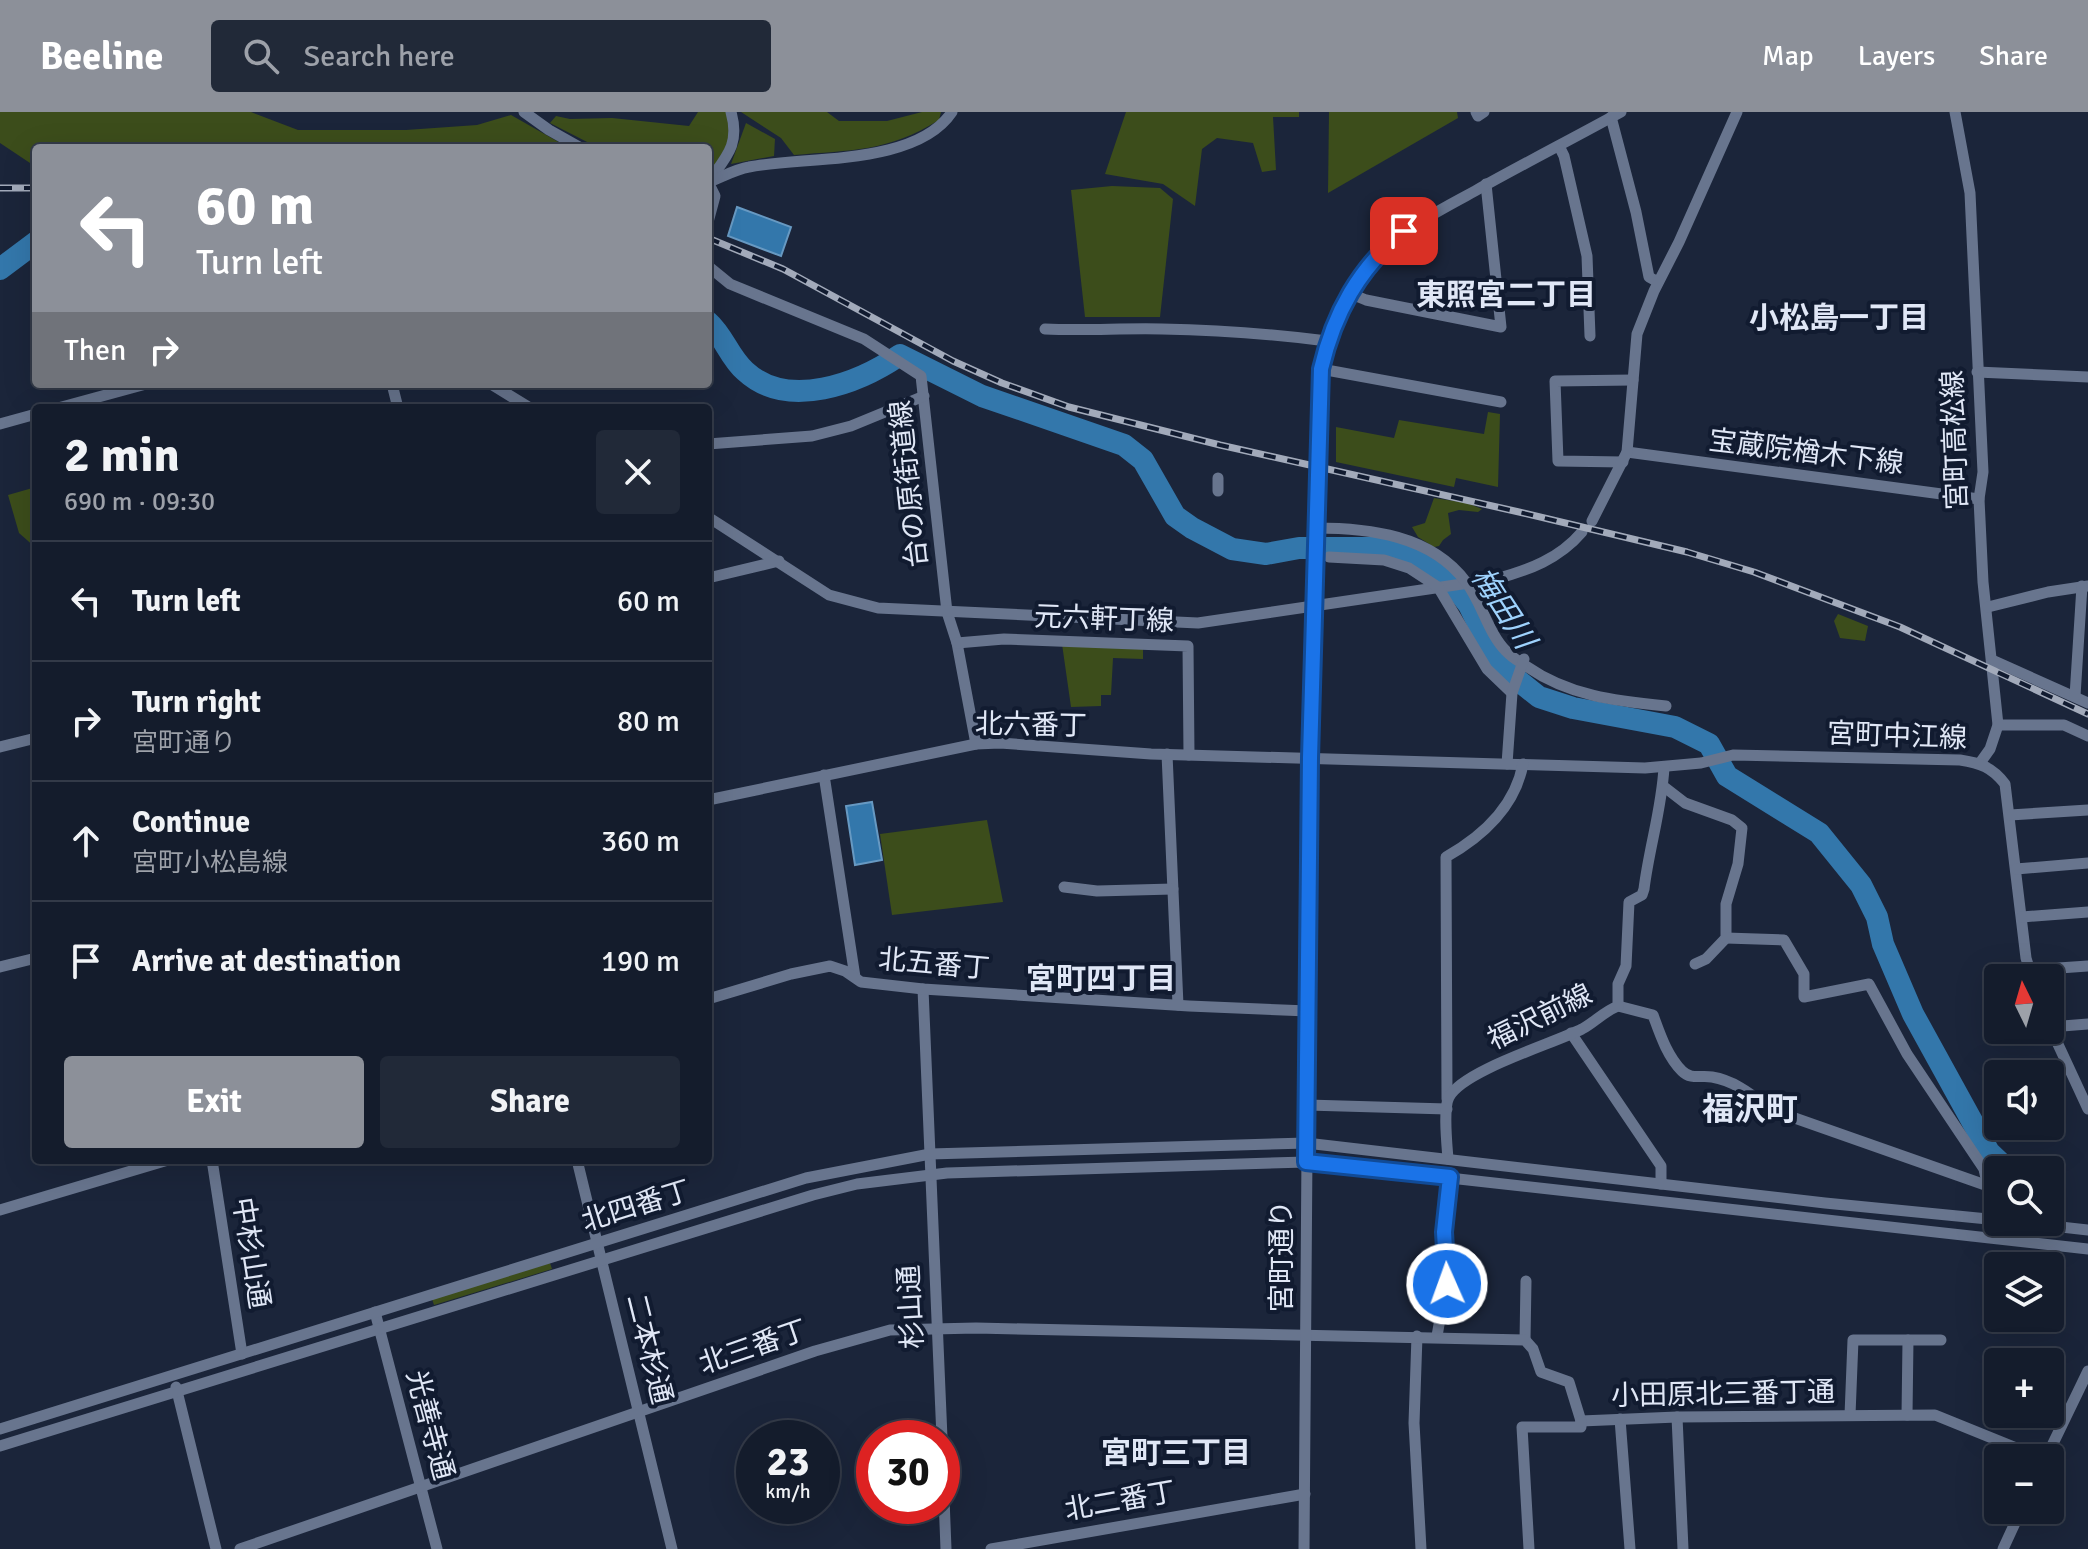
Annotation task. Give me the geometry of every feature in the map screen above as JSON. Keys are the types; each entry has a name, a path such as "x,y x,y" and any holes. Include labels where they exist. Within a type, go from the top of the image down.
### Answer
{"street":[{"path":"524,112 574,144"},
{"path":"712,176 730,151 736,131 731,112"},
{"path":"712,180 748,167 820,161 885,150 937,129 952,112"},
{"path":"1476,112 1478,116 1484,112"},
{"path":"1592,521 1625,457 1637,334 1737,112"},
{"name":"宮町高松線","path":"1955,112 1970,193 1983,472 1979,499 1983,582 1998,725 1990,749 1980,763"},
{"path":"1616,115 1649,277 1658,282"},
{"name":"宮町通り","path":"1304,1549 1310,758 1321,369 1327,341 1349,293 1372,261 1404,231 1616,115"},
{"path":"1559,146 1587,256 1590,336"},
{"path":"1349,293 1366,300 1501,327 1486,184"},
{"name":"台の原街道線","path":"712,269 730,284 864,339 921,376 947,612 957,643 976,744"},
{"path":"1045,329 1213,330 1327,341"},
{"path":"1321,369 1501,402"},
{"path":"1977,372 2088,377"},
{"name":"宝蔵院楢木下線","path":"1633,380 1555,381 1557,460 1625,457 1979,499"},
{"path":"73,404 131,388"},
{"path":"498,388 524,404"},
{"path":"712,444 812,436 851,426 924,396"},
{"path":"0,424 32,415"},
{"path":"1218,478 1218,491"},
{"path":"712,519 829,595 878,608 1198,623 1496,579 1528,570 1572,543 1582,532"},
{"path":"1315,530 1359,530 1408,540 1440,558 1466,583 1505,651 1546,680 1578,693 1611,701 1666,706"},
{"path":"1329,557 1384,560 1409,568 1439,587 1487,669 1513,692"},
{"path":"712,577 779,561"},
{"path":"1988,607 2085,586 2075,696"},
{"name":"元六軒丁線","path":"957,643 1004,639 1188,646 1189,755"},
{"path":"1507,764 1513,692 1524,659"},
{"path":"1992,660 2088,703"},
{"path":"1998,725 2064,725 2088,736"},
{"path":"0,747 32,739"},
{"name":"北六番丁","path":"712,799 976,744 1310,758"},
{"path":"1167,754 1178,1005"},
{"name":"宮町中江線","path":"1664,767 1728,757 1960,760 1980,763 1995,771 2005,784 2029,964"},
{"path":"1310,758 1664,767"},
{"path":"1448,1159 1446,857 1473,841 1510,803 1520,781 1523,764"},
{"name":"福沢前線","path":"1447,1104 1455,1089 1505,1060 1584,1028 1603,1012 1618,1006 1618,984 1626,966 1629,902 1642,895 1644,889 1664,767"},
{"path":"824,775 855,977"},
{"path":"1663,786 1685,803 1732,820 1742,828 1738,864 1726,904 1726,938 1706,959 1695,964"},
{"path":"2010,815 2088,810"},
{"path":"2016,869 2088,863"},
{"path":"1064,887 1097,891 1173,889"},
{"path":"2022,917 2088,912"},
{"path":"1726,938 1784,940 1804,974 1804,997 1869,984 1907,1054 1984,1169"},
{"path":"0,967 32,959"},
{"name":"北五番丁","path":"712,998 791,974 830,966 861,982 923,989 1308,1011"},
{"path":"2064,969 2088,966"},
{"name":"杉山通","path":"923,989 941,1420"},
{"path":"1618,1006 1653,1015 1665,1046 1683,1072 1693,1077 1726,1080 1772,1110 1984,1185"},
{"path":"2064,1026 2088,1024"},
{"path":"1571,1033 1661,1166 1661,1184"},
{"path":"2058,1044 2088,1109"},
{"path":"1307,1105 1447,1104"},
{"name":"北四番丁","path":"0,1429 806,1178 930,1154 1306,1143 1984,1219"},
{"name":"北四番丁","path":"0,1446 813,1195 857,1184 930,1175 1033,1168 1306,1162 2088,1249"},
{"path":"0,1210 155,1164"},
{"name":"中杉山通","path":"213,1164 242,1354"},
{"name":"二本杉通","path":"578,1164 672,1549"},
{"path":"1437,1336 1448,1273 1444,1232 1450,1177"},
{"path":"2064,1227 2088,1230"},
{"path":"1305,1334 1525,1340 1526,1281"},
{"name":"光善寺通","path":"375,1312 437,1549"},
{"name":"北三番丁","path":"240,1549 870,1334 907,1328 936,1328 1305,1334"},
{"path":"1417,1336 1414,1423 1421,1549"},
{"name":"小田原北三番丁通","path":"1525,1340 1533,1349 1541,1372 1569,1382 1581,1421 1935,1415 2008,1444"},
{"path":"1850,1415 1853,1340 1941,1340"},
{"path":"1907,1415 1908,1340"},
{"path":"2050,1444 2088,1371"},
{"path":"173,1375 216,1549"},
{"path":"1677,1417 1683,1549"},
{"path":"1620,1419 1630,1549"},
{"path":"1529,1549 1522,1427 1581,1427 1581,1421"},
{"name":"北二番丁","path":"991,1549 1305,1494"},
{"path":"942,1524 942,1548"},
{"path":"2003,1549 2015,1524"}],"green space":[{"path":"0,112 251,112 298,130 406,130 477,125 511,115 562,144 32,144 32,164 0,143"},
{"path":"698,112 726,112 730,128 728,142 712,169 712,144 591,144 550,123 556,116 689,126"},
{"path":"741,112 827,112 839,121 887,121 922,112 941,112 939,120 886,144 794,155 781,138"},
{"path":"1126,112 1299,112 1299,117 1273,117 1276,170 1262,172 1253,143 1217,138 1202,149 1195,206 1163,184 1105,174"},
{"path":"1329,112 1457,112 1458,118 1328,193"},
{"path":"746,123 775,139 774,156 731,164"},
{"path":"1112,186 1160,188 1173,199 1160,317 1085,317 1071,190"},
{"path":"1488,412 1500,414 1498,487 1456,478 1454,487 1336,462 1336,427 1394,438 1399,420 1484,434"},
{"path":"32,488 32,544 19,533 8,495"},
{"path":"1434,498 1467,503 1482,509 1478,512 1459,510 1448,513 1451,534 1434,547 1418,537 1412,527 1425,523"},
{"path":"1838,614 1868,626 1865,641 1840,638 1834,621"},
{"path":"1062,644 1143,646 1143,659 1113,658 1111,695 1101,695 1101,706 1071,707"},
{"path":"987,820 1003,902 892,915 880,834"},
{"path":"550,1263 552,1269 434,1305 432,1299"}],"water":[{"path":"737,207 791,227 781,256 728,236"},
{"path":"872,802 882,860 855,865 846,806"}],"waterway":[{"name":"梅田川","path":"0,269 32,245"},
{"name":"梅田川","path":"712,327 745,371 762,383 782,389 802,391 844,383 900,355 982,396 1124,445 1143,460 1175,516 1232,549 1266,554 1299,548 1381,548 1408,553 1444,573 1469,605 1486,640 1509,673 1539,697 1573,708 1675,727 1709,744 1727,776 1819,833 1861,885 1877,917 1883,944 1913,1014 1993,1156"}],"railway":[{"path":"0,188 32,188"},
{"path":"712,240 783,269 953,361 1069,407 1220,445 1687,552 1754,572 1900,627 2088,714"}],"district":[{"name":"東照宮二丁目","path":"1506,295"},
{"name":"小松島一丁目","path":"1839,318"},
{"name":"宮町四丁目","path":"1101,979"},
{"name":"福沢町","path":"1750,1109"},
{"name":"宮町三丁目","path":"1176,1453"}],"route":[{"path":"1404,231 1372,261 1343,303 1327,341 1321,369 1310,758 1306,1162 1450,1177 1444,1232 1447,1284"}]}
